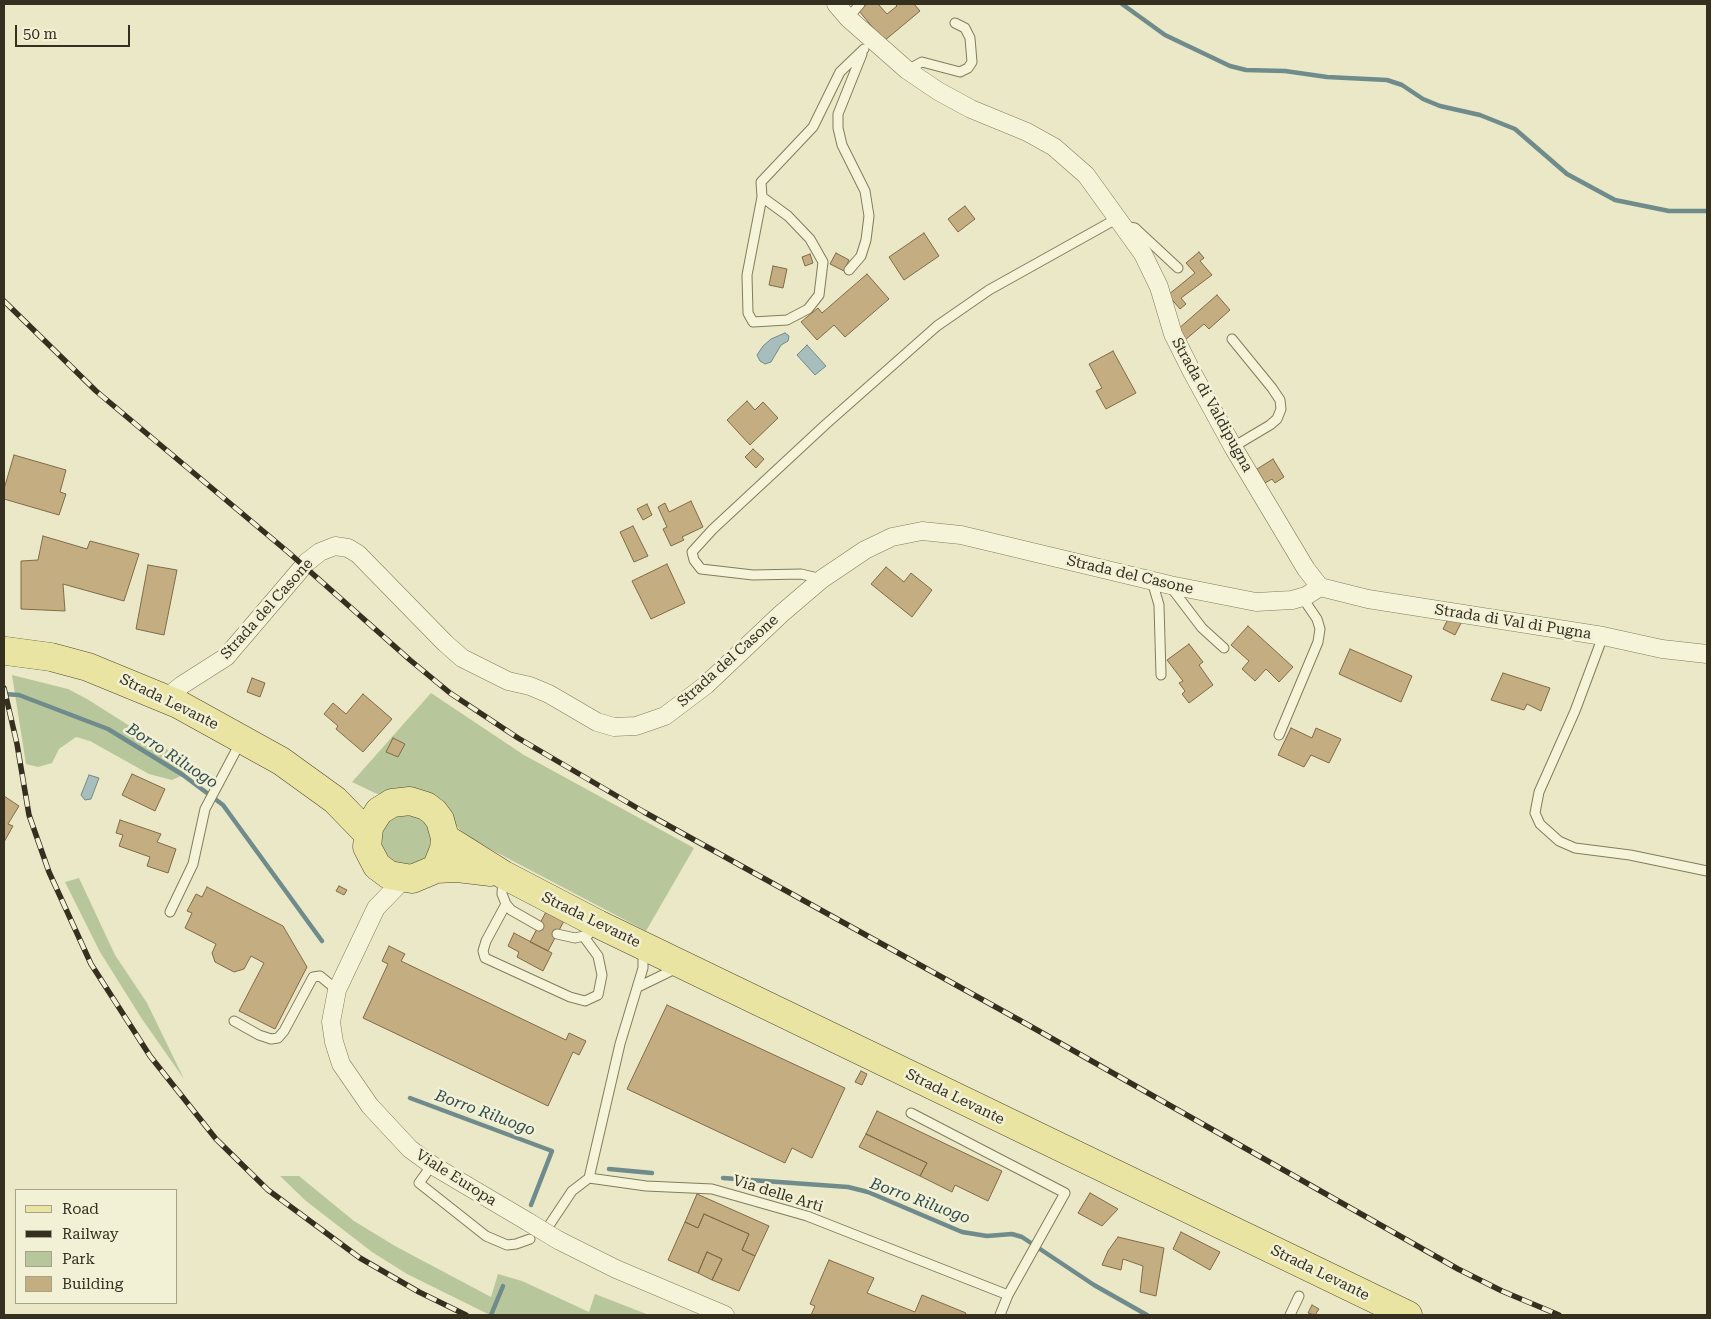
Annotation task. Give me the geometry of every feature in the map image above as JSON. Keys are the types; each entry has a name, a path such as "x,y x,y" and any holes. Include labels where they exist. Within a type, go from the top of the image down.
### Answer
{"main road":[{"name":"Strada Levante","path":"6,651 34,654 88,667 166,698 281,761 343,807 367,833"},
{"name":"Strada Levante","path":"317,788 384,807 401,801 410,801 426,806 440,820 445,838 591,930 642,945 1328,1282 1390,1310"},
{"path":"384,807 375,816 367,833 367,847 372,860 382,872 404,879"},
{"path":"436,869 442,854 445,838"},
{"name":"Strada Levante","path":"404,879 420,877 436,869 465,868 504,875"}],"street":[{"name":"Strada di Valdipugna","path":"836,4 867,44 938,91 971,109 1027,132 1054,147 1086,175 1143,254 1155,279 1173,334 1233,447 1306,569 1320,587"},
{"name":"Strada del Casone","path":"166,698 182,685 226,657 307,562 320,552 335,546 348,548 358,554 462,658 508,681 530,686 549,694 597,722 614,727 636,726 665,716 706,685 822,579 879,543 892,537 922,531 961,535 1151,581 1256,602 1278,602 1302,597 1320,587"},
{"name":"Strada di Val di Pugna","path":"1320,587 1368,599 1707,654"},
{"name":"Viale Europa","path":"372,860 378,874 376,908"},
{"name":"Viale Europa","path":"404,879 376,908 336,990 331,1022 334,1042 341,1064 357,1089 392,1131 410,1149 530,1231 558,1240 616,1269 725,1315"}],"lane":[{"path":"848,18 860,4"},
{"path":"907,70 922,62 960,72 968,68 972,62 970,38 965,28 955,23"},
{"path":"762,197 788,216 810,239 822,262 819,295 808,309 787,320 753,322 748,313 748,275 762,197 761,182 813,127 840,72 867,44"},
{"path":"849,270 861,256 866,240 869,216 865,191 842,145 838,128 838,114 867,44"},
{"path":"822,579 801,574 753,575 702,569 694,560 692,552 713,529 825,425 936,326 978,296 1121,222 1136,228 1178,268"},
{"path":"1232,339 1272,388 1280,400 1281,409 1277,419 1270,426 1233,447"},
{"path":"1151,581 1159,605 1161,675"},
{"path":"1170,585 1202,628 1224,648"},
{"path":"1279,735 1319,635 1317,619 1302,597"},
{"path":"1603,636 1575,711 1539,792 1535,813 1540,824 1558,841 1575,848 1630,855 1707,871"},
{"path":"170,912 193,864 205,809 242,739"},
{"path":"504,875 502,894 506,904 511,910 539,926"},
{"path":"506,904 483,948 484,958 570,997 585,1001 598,994 602,975 591,930 575,938 557,934"},
{"path":"550,1224 572,1191 589,1178 620,1044 644,962 642,945"},
{"path":"638,987 684,965"},
{"path":"234,1021 259,1035 278,1038 284,1031 313,977 320,976 336,990"},
{"path":"911,1114 1065,1193 1008,1295 1000,1315"},
{"path":"432,1165 418,1183 490,1239 503,1244 512,1244 530,1231"},
{"name":"Via delle Arti","path":"589,1178 646,1186 712,1189 765,1202 807,1216 1008,1295"},
{"path":"1290,1315 1300,1296"}],"green space":[{"path":"12,675 68,689 87,699 171,752 189,769 183,775 172,780 149,774 90,741 76,737 59,749 52,763 38,767 26,764"},
{"path":"431,693 524,755 694,848 646,931 475,841 461,831 447,815 375,793 352,782"},
{"path":"406,814 416,816 424,822 430,830 432,840 430,850 424,858 416,864 406,866 396,864 388,858 382,850 380,840 382,830 388,822 396,816"},
{"path":"79,878 115,955 147,1003 184,1079 142,1019 100,952 65,882"},
{"path":"280,1176 299,1176 354,1221 395,1246 491,1297 498,1274 522,1281 589,1312 595,1294 649,1315 490,1315 407,1274 372,1252 306,1201"}],"water":[{"path":"785,333 789,336 788,341 781,345 771,362 765,364 760,361 757,355 763,346 771,339"},
{"path":"807,345 826,366 815,375 797,355"},
{"path":"89,775 99,778 91,799 85,800 81,795"}],"building":[{"path":"867,4 878,4 887,14 897,6 895,4 914,4 920,11 884,41 859,11"},
{"path":"965,206 975,219 958,232 948,219"},
{"path":"924,233 939,256 904,280 889,257"},
{"path":"1199,252 1204,258 1200,261 1212,275 1181,298 1186,304 1180,309 1168,295 1195,273 1186,263"},
{"path":"836,253 849,260 844,271 830,264"},
{"path":"810,254 813,263 805,266 802,257"},
{"path":"773,266 787,269 783,288 769,285"},
{"path":"867,274 889,299 845,337 834,325 817,340 801,322 818,308 822,313"},
{"path":"1217,295 1230,310 1209,329 1204,324 1185,340 1177,330"},
{"path":"1113,351 1136,393 1106,409 1096,391 1102,388 1089,364"},
{"path":"747,401 755,410 763,402 778,418 750,445 727,420"},
{"path":"753,449 764,459 756,468 745,457"},
{"path":"14,455 66,470 60,492 66,494 59,515 4,499 4,489"},
{"path":"1273,459 1284,477 1275,483 1272,479 1265,483 1257,469"},
{"path":"691,501 703,527 682,537 684,540 671,546 663,529 667,527 658,507 665,503 669,512"},
{"path":"647,504 652,515 643,520 637,509"},
{"path":"633,526 648,556 634,562 620,532"},
{"path":"43,536 87,549 90,541 139,554 124,601 63,584 65,611 21,609 21,561 38,560"},
{"path":"667,564 685,603 651,619 632,581"},
{"path":"148,565 177,570 164,635 136,629"},
{"path":"886,567 904,582 911,573 932,590 912,617 871,584"},
{"path":"1449,617 1461,623 1455,635 1443,629"},
{"path":"1248,626 1293,667 1279,682 1266,669 1255,681 1242,669 1249,661 1231,645"},
{"path":"1189,644 1203,662 1199,665 1213,685 1189,703 1182,694 1185,691 1179,683 1183,681 1167,660"},
{"path":"1350,649 1412,676 1401,702 1339,674"},
{"path":"1503,673 1550,688 1541,711 1527,704 1524,710 1491,700"},
{"path":"252,678 265,683 260,697 247,692"},
{"path":"363,694 392,719 363,752 336,729 338,726 324,714 333,703 346,714"},
{"path":"1291,728 1312,738 1316,728 1341,739 1329,763 1311,755 1304,767 1278,755"},
{"path":"393,738 405,744 398,757 386,752"},
{"path":"132,774 165,789 155,811 122,795"},
{"path":"4,796 19,806 8,824 13,826 4,842"},
{"path":"120,820 161,834 157,842 176,849 168,873 147,866 150,857 119,846 123,835 116,833"},
{"path":"339,886 347,890 344,895 336,891"},
{"path":"207,887 283,926 307,967 275,1029 239,1011 264,963 251,956 244,969 234,972 215,962 212,953 216,944 185,928 192,913 187,911 196,894 202,897"},
{"path":"547,910 565,919 548,951 530,942"},
{"path":"514,933 552,953 543,971 517,957 519,952 508,946"},
{"path":"389,946 405,954 401,961 566,1040 569,1033 586,1041 579,1055 573,1052 548,1106 363,1018 388,964 382,961"},
{"path":"667,1005 845,1088 812,1158 792,1148 785,1163 627,1089"},
{"path":"861,1071 867,1074 862,1085 855,1082"},
{"path":"877,1111 1002,1171 988,1201 955,1185 952,1192 920,1176 927,1163 866,1134"},
{"path":"866,1134 927,1163 920,1176 859,1147"},
{"path":"1090,1193 1118,1209 1102,1226 1078,1213"},
{"path":"697,1194 769,1226 755,1256 742,1250 749,1234 704,1214 698,1228 685,1222"},
{"path":"704,1214 749,1234 742,1250 755,1256 739,1291 712,1280 722,1259 707,1252 698,1273 668,1260 685,1222 698,1228"},
{"path":"1181,1232 1220,1252 1210,1270 1173,1249"},
{"path":"1118,1237 1164,1248 1156,1296 1140,1292 1143,1266 1123,1259 1121,1270 1102,1265 1108,1251"},
{"path":"707,1252 722,1259 712,1280 698,1273"},
{"path":"829,1260 874,1278 867,1293 915,1312 922,1295 966,1313 965,1315 811,1315 815,1306 810,1304"},
{"path":"1312,1305 1319,1309 1315,1315 1308,1313"}],"waterway":[{"path":"1122,4 1165,35 1230,66 1246,70 1285,71 1327,77 1387,80 1402,85 1423,99 1440,106 1480,115 1515,129 1567,174 1615,200 1669,211 1707,211"},
{"name":"Borro Riluogo","path":"4,694 19,695 108,729 183,775 223,805 322,941"},
{"name":"Borro Riluogo","path":"410,1098 552,1151 531,1205"},
{"name":"Borro Riluogo","path":"609,1169 652,1173"},
{"name":"Borro Riluogo","path":"723,1178 848,1187 868,1192 962,1232 987,1236 1012,1234 1022,1237 1094,1285 1147,1315"},
{"path":"491,1315 503,1286"}],"railway":[{"path":"4,301 96,391 288,552 410,660 450,693 518,738 644,812 1030,1026 1458,1269 1502,1291 1559,1315"},
{"path":"4,688 17,744 29,815 49,872 91,964 150,1056 216,1139 268,1190 360,1258 419,1292 466,1315"}]}
